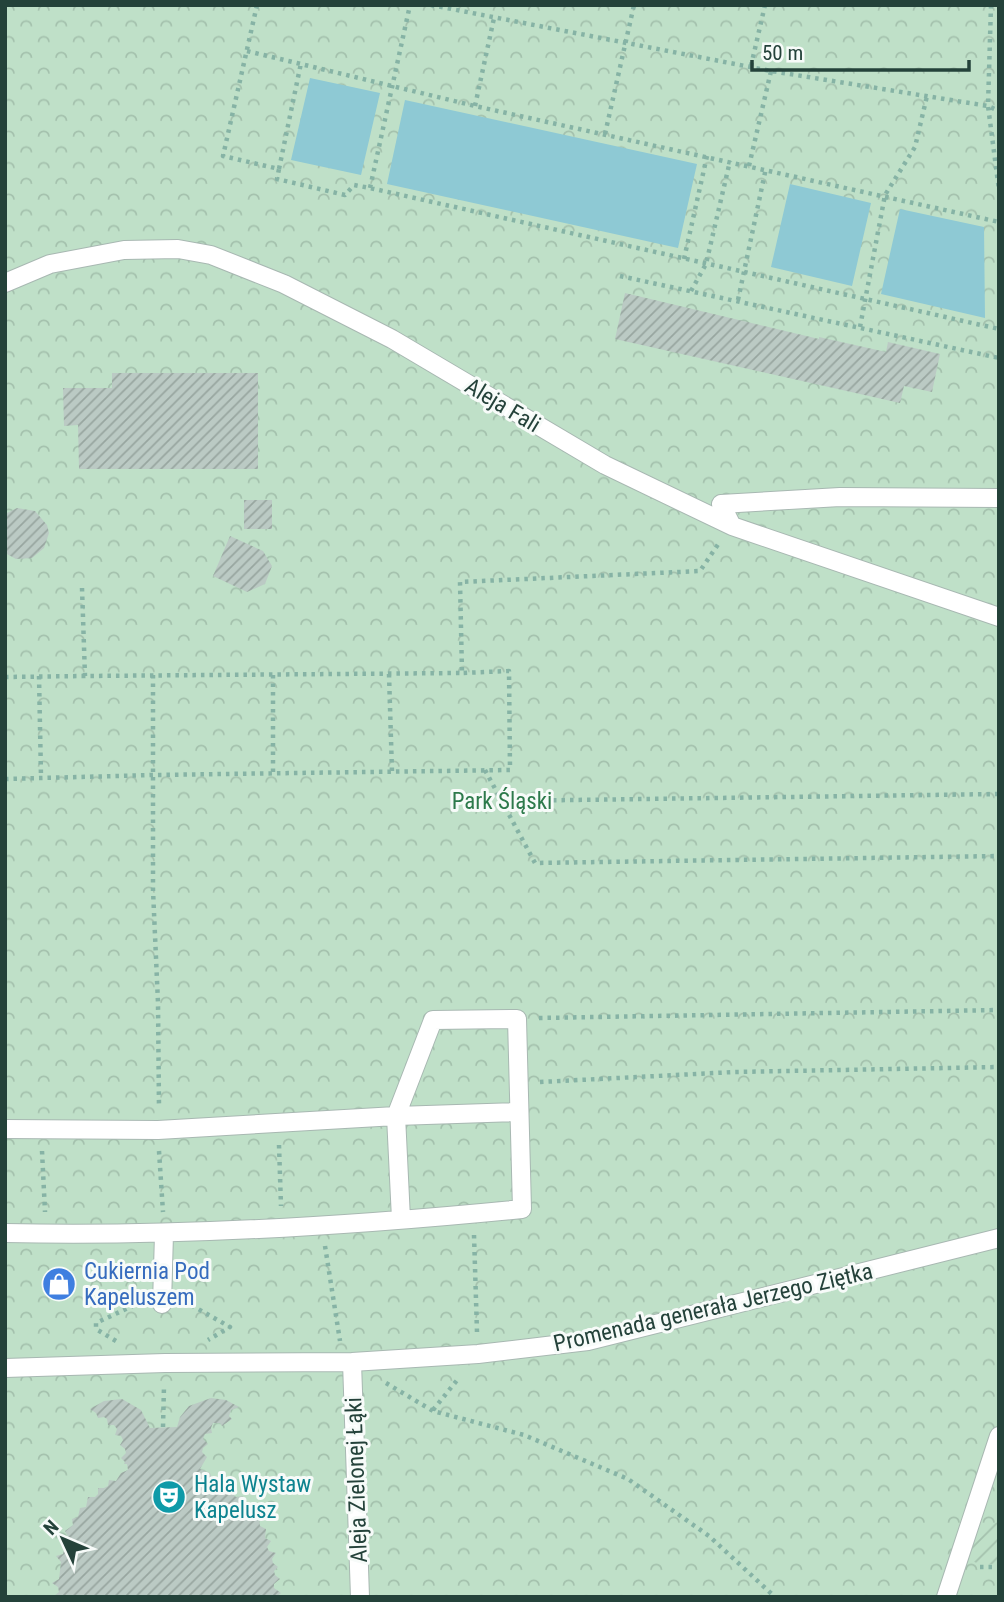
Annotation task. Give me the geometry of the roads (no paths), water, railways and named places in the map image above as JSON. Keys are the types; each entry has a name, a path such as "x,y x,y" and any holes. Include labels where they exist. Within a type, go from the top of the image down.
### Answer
{"street":[{"name":"Aleja Fali","path":"5,283 50,264 124,250 178,249 211,255 285,284 392,339 605,465 732,526 999,617"},
{"path":"732,526 721,504 840,497 999,498"},
{"path":"5,1233 164,1234 281,1228 474,1214 522,1209 517,1019 433,1020 396,1116 401,1219"},
{"path":"5,1129 158,1130 396,1116 519,1112"},
{"path":"162,1298 164,1234"},
{"name":"Promenada generała Jerzego Ziętka","path":"5,1368 162,1363 348,1362 478,1354 588,1341 999,1238"},
{"name":"Aleja Zielonej Łąki","path":"348,1362 359,1597"},
{"path":"946,1597 999,1436"}],"water":[{"path":"310,78 380,93 361,175 291,160"},
{"path":"405,100 697,164 678,248 387,184"},
{"path":"790,184 871,203 852,286 771,267"},
{"path":"900,209 984,227 985,318 881,294"}],"place":[{"name":"Cukiernia Pod Kapeluszem","path":"59,1284"},
{"name":"Hala Wystaw Kapelusz","path":"169,1497"}],"park label":[{"name":"Park Śląski","path":"502,801"}]}
